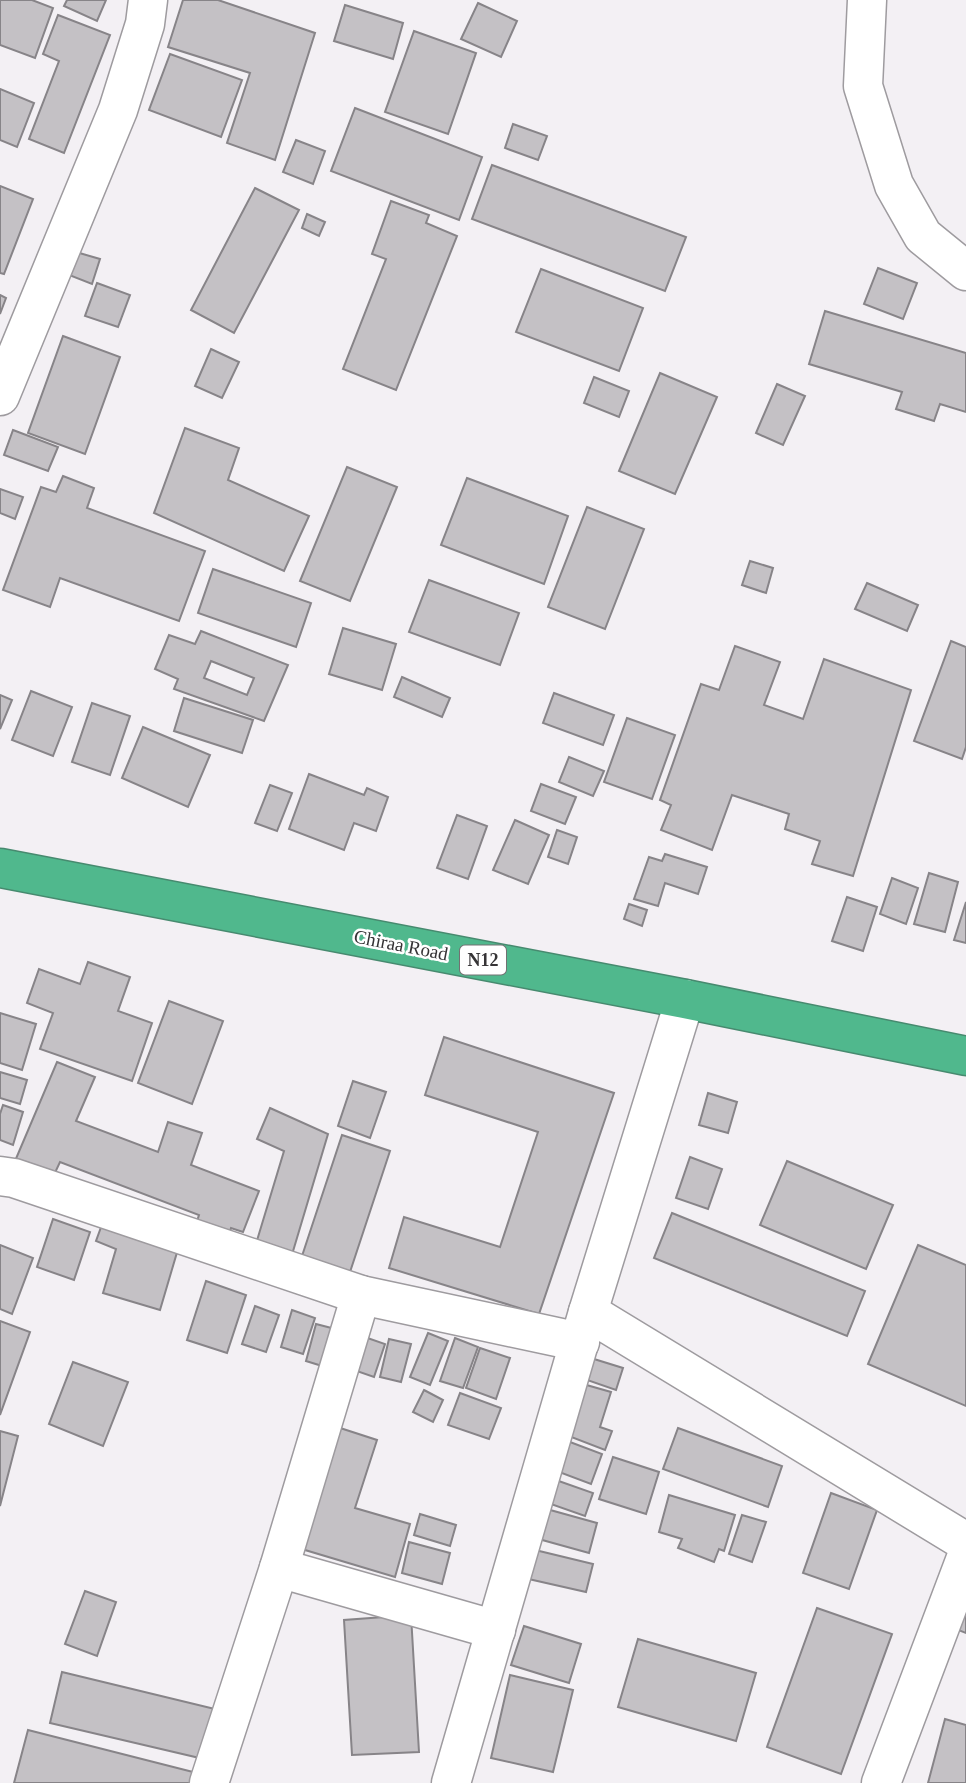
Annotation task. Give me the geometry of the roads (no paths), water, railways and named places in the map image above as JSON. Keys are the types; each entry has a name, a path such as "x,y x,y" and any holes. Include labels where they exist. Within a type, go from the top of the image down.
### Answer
{"highway":[{"name":"Chiraa Road","path":"0,868 685,999 966,1056"}],"street":[{"path":"0,396 118,110 145,24 148,0"},
{"path":"867,0 863,86 894,185 923,236 966,271"},
{"path":"451,1783 584,1327 685,999"},
{"path":"0,1176 14,1178 361,1295 584,1327 966,1542"},
{"path":"209,1783 279,1569 361,1295"},
{"path":"881,1783 966,1558"},
{"path":"279,1569 496,1630"}]}
